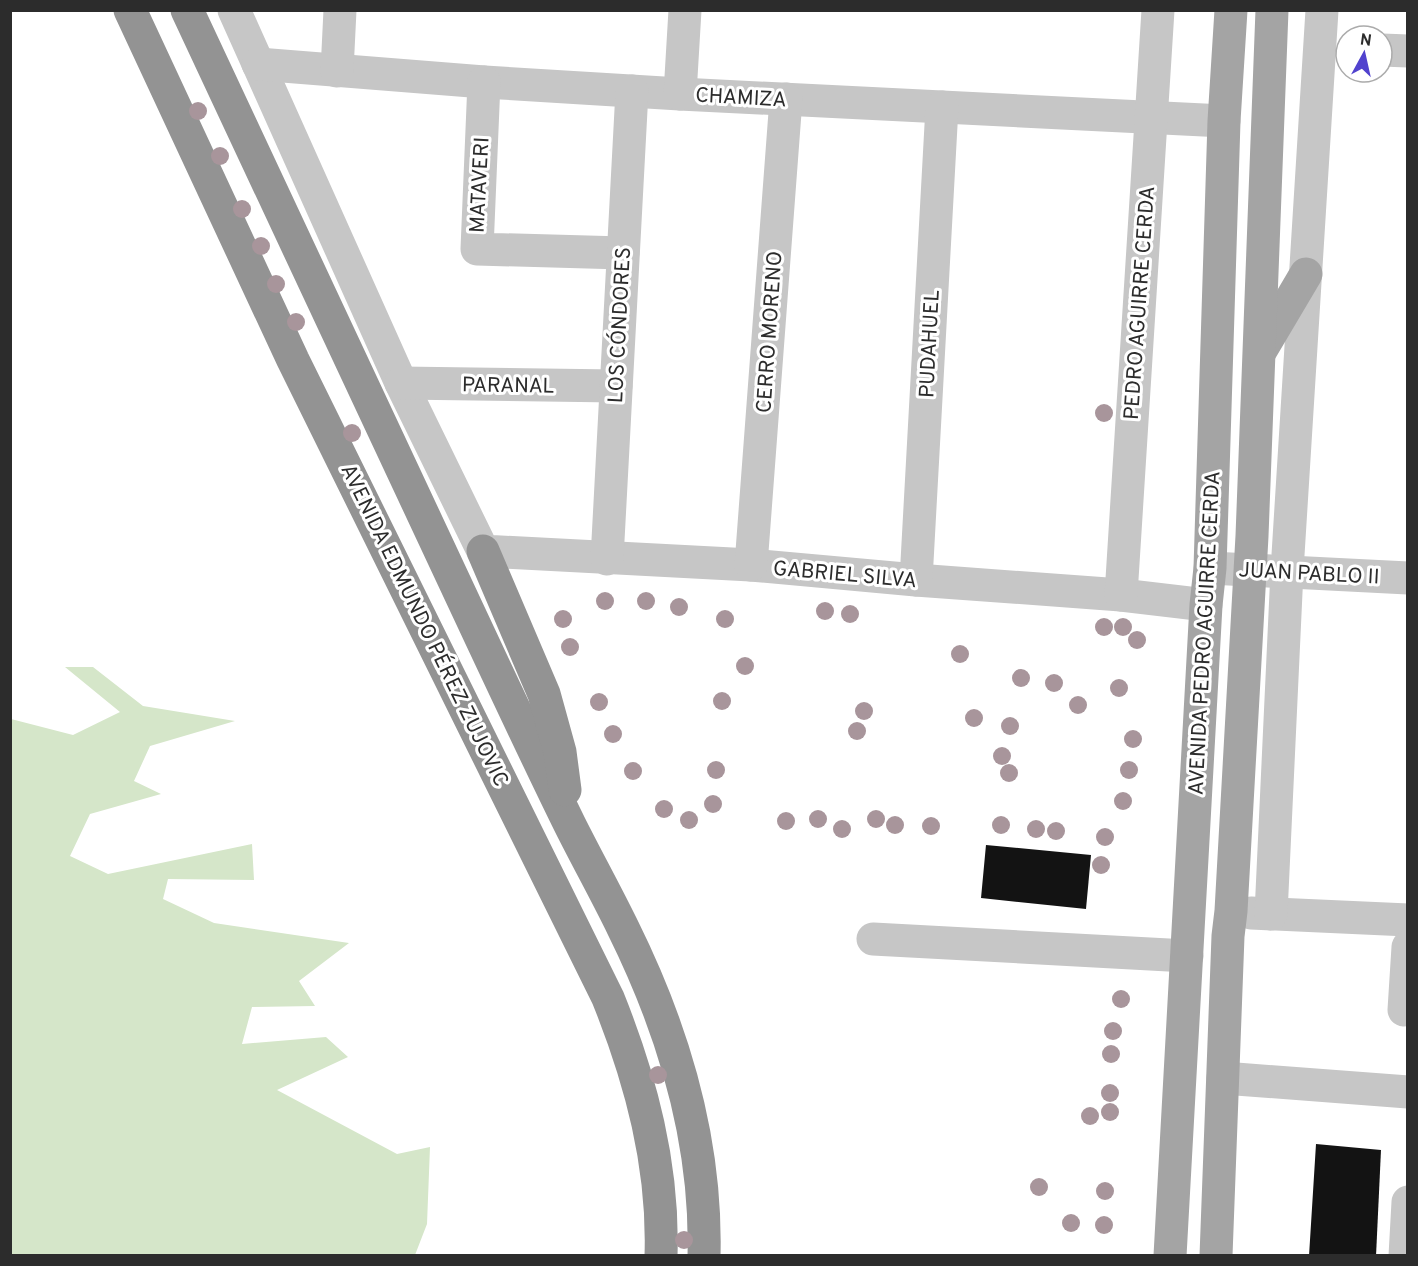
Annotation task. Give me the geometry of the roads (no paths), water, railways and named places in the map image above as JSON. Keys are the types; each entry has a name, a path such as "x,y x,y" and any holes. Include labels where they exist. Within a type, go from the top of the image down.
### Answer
{"highway":[{"name":"AVENIDA EDMUNDO PÉREZ ZUJOVIC","path":"130,10 293,360 608,998 632,1062 645,1106 659,1193 661,1256"},
{"name":"AVENIDA EDMUNDO PÉREZ ZUJOVIC","path":"187,10 344,351 571,827 629,940 661,1018 692,1119 703,1202 704,1256"},
{"path":"483,551 544,694 560,752 571,827"}],"main road":[{"name":"AVENIDA PEDRO AGUIRRE CERDA","path":"1170,1256 1206,605 1210,568 1224,121 1231,10"},
{"name":"AVENIDA PEDRO AGUIRRE CERDA","path":"1216,1256 1228,936 1251,570 1272,10"},
{"path":"1258,354 1306,274"}],"street":[{"path":"234,10 401,383 483,551"},
{"path":"337,71 340,10"},
{"path":"680,94 685,10"},
{"name":"PEDRO AGUIRRE CERDA","path":"1121,595 1158,10"},
{"path":"1271,915 1287,572 1306,274 1333,48 1322,10"},
{"name":"CHAMIZA","path":"258,64 484,82 680,94 1224,121"},
{"name":"MATAVERI","path":"484,82 477,249 623,253"},
{"name":"LOS CÓNDORES","path":"607,558 632,91"},
{"name":"CERRO MORENO","path":"751,565 786,99"},
{"name":"PUDAHUEL","path":"916,580 942,106"},
{"name":"PARANAL","path":"401,383 616,386"},
{"name":"GABRIEL SILVA","path":"483,551 751,565 1121,595 1206,605"},
{"name":"JUAN PABLO II","path":"1210,568 1407,578"},
{"path":"1231,911 1271,915 1407,920"},
{"path":"873,939 1187,956"},
{"path":"1404,1010 1407,947"},
{"path":"1223,1078 1407,1092"},
{"path":"1405,1256 1407,1202"}]}
